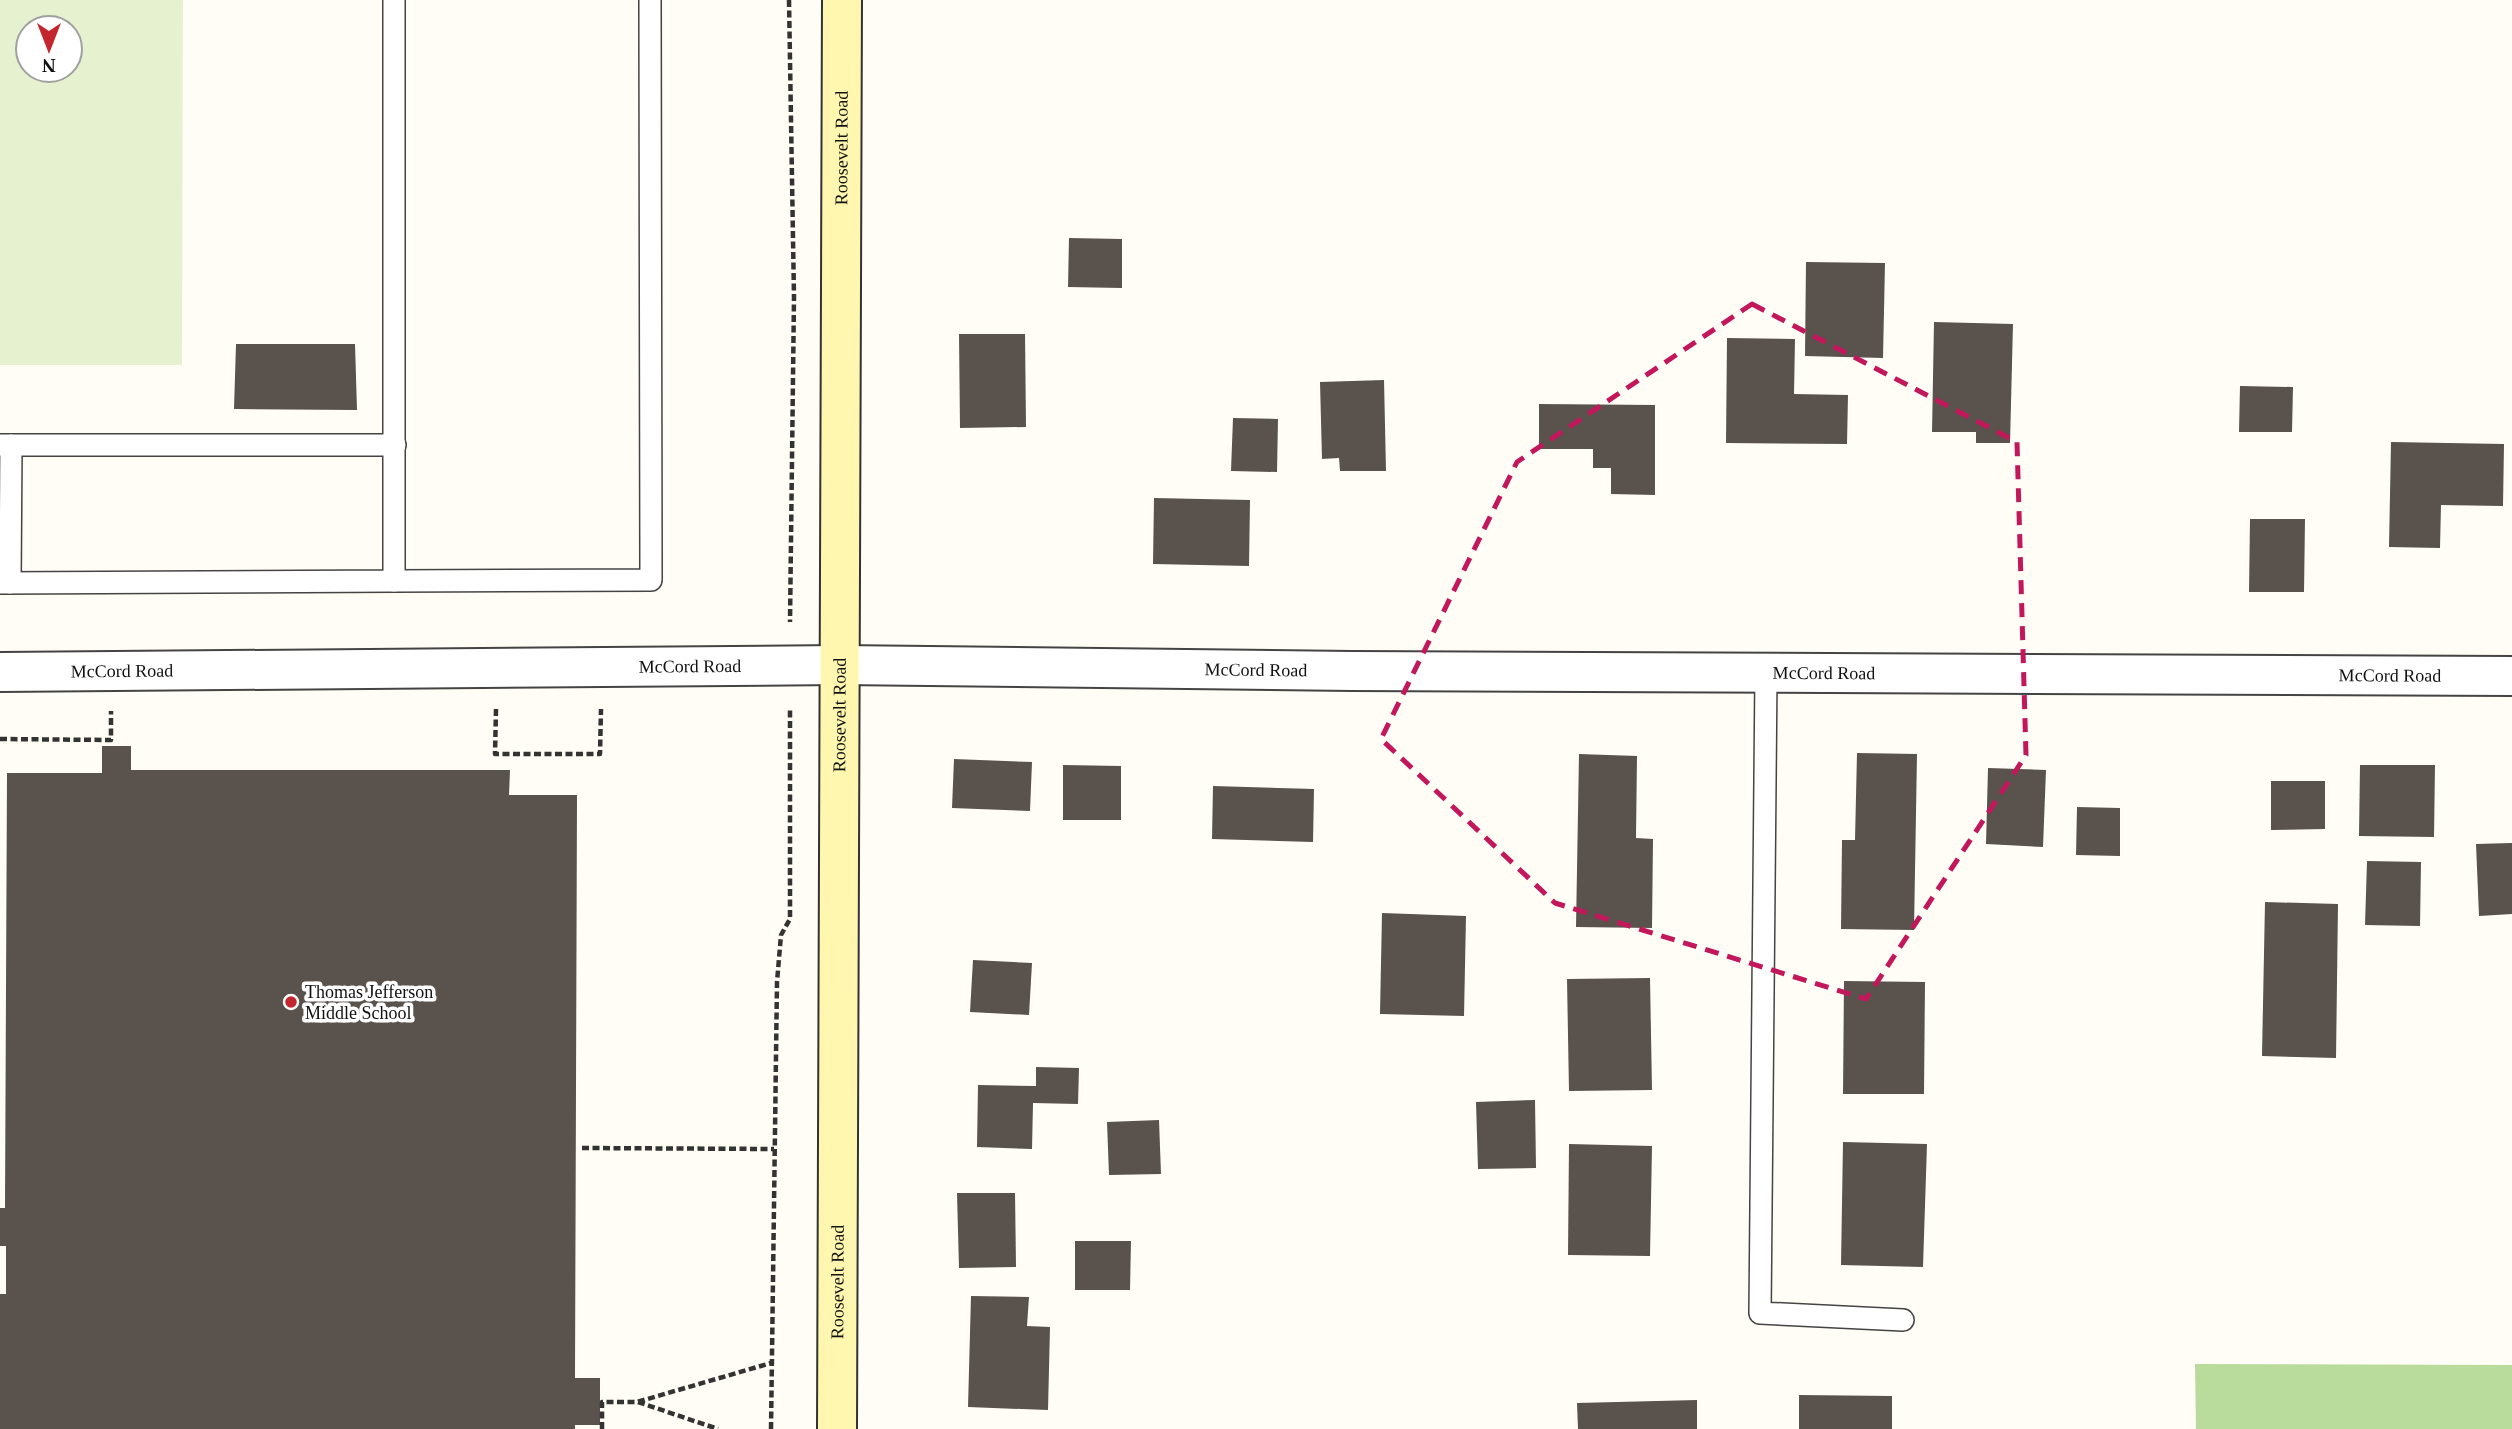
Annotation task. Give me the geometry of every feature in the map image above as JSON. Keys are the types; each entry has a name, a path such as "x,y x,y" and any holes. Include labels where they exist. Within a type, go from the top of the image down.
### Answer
{"street":[{"name":"Roosevelt Road","path":"837,1429 842,0"},
{"name":"McCord Road","path":"0,672 840,665 1766,674 2512,676"}],"lane":[{"path":"394,0 394,580"},
{"path":"395,445 6,445 5,583 652,580 650,0"},
{"path":"1766,674 1760,1313 1903,1320"}],"path":[{"path":"771,1429 777,982 781,935 790,919 794,297 789,0"},
{"path":"496,698 495,754 600,754 601,698"},
{"path":"0,739 111,740 111,707"},
{"path":"582,1148 774,1149"},
{"path":"602,1429 602,1402 637,1402 771,1363"},
{"path":"637,1402 718,1429"}],"highlighted area":[{"path":"1752,304 2017,442 2026,755 1866,999 1555,903 1381,739 1517,462"}],"green space":[{"path":"0,0 183,0 182,365 0,365"},
{"path":"2195,1364 2512,1365 2512,1429 2196,1429"}],"building":[{"path":"1069,238 1122,239 1122,288 1068,287"},
{"path":"1806,262 1885,263 1883,358 1805,356"},
{"path":"1934,322 2013,324 2010,443 1976,443 1976,432 1932,432"},
{"path":"959,334 1025,334 1026,427 960,428"},
{"path":"1727,338 1795,339 1794,394 1848,395 1847,444 1726,443"},
{"path":"236,344 355,344 357,410 234,409"},
{"path":"1384,380 1386,471 1340,471 1339,458 1322,459 1320,382"},
{"path":"2240,386 2293,387 2292,432 2239,432"},
{"path":"1539,404 1655,405 1655,495 1611,494 1611,468 1593,468 1593,449 1539,449"},
{"path":"1233,418 1278,419 1277,472 1231,471"},
{"path":"2391,442 2504,444 2503,506 2441,505 2440,548 2389,547"},
{"path":"1154,498 1250,500 1249,566 1153,564"},
{"path":"2250,519 2305,519 2304,592 2249,592"},
{"name":"Thomas Jefferson Middle School","path":"102,746 131,746 131,770 510,770 509,795 577,795 575,1378 600,1378 600,1425 575,1425 575,1429 0,1429 0,1294 6,1294 6,1246 0,1246 0,1208 5,1208 7,773 102,773"},
{"path":"1857,753 1917,754 1914,930 1841,929 1842,840 1855,840"},
{"path":"1579,754 1637,756 1636,838 1653,839 1652,928 1576,927"},
{"path":"954,759 1032,762 1030,811 952,808"},
{"path":"1063,765 1121,766 1121,820 1063,820"},
{"path":"2360,765 2435,765 2434,837 2359,836"},
{"path":"1988,768 2046,770 2043,847 1986,844"},
{"path":"2271,781 2325,781 2325,829 2271,830"},
{"path":"1213,786 1314,789 1313,842 1212,839"},
{"path":"2077,807 2120,808 2120,856 2076,855"},
{"path":"2512,843 2512,914 2479,916 2476,844"},
{"path":"2367,861 2421,862 2420,926 2365,925"},
{"path":"2265,902 2338,904 2336,1058 2262,1056"},
{"path":"1382,913 1466,916 1464,1016 1380,1014"},
{"path":"973,960 1032,963 1029,1015 970,1012"},
{"path":"1650,978 1652,1090 1569,1091 1567,979"},
{"path":"1844,981 1925,982 1924,1094 1843,1094"},
{"path":"1036,1067 1079,1068 1078,1104 1033,1103 1032,1149 977,1147 978,1085 1036,1086"},
{"path":"1535,1100 1536,1168 1478,1169 1476,1102"},
{"path":"1159,1120 1161,1174 1109,1175 1107,1122"},
{"path":"1843,1142 1927,1144 1923,1267 1841,1265"},
{"path":"1569,1144 1652,1146 1650,1256 1568,1255"},
{"path":"957,1193 1015,1193 1016,1267 959,1268"},
{"path":"1075,1241 1131,1241 1130,1290 1075,1290"},
{"path":"971,1296 1029,1297 1027,1326 1050,1327 1048,1410 968,1407"},
{"path":"1799,1395 1892,1396 1892,1429 1799,1429"},
{"path":"1697,1400 1697,1429 1578,1429 1577,1403"}],"place":[{"name":"Thomas Jefferson Middle School","path":"291,1002"}]}
